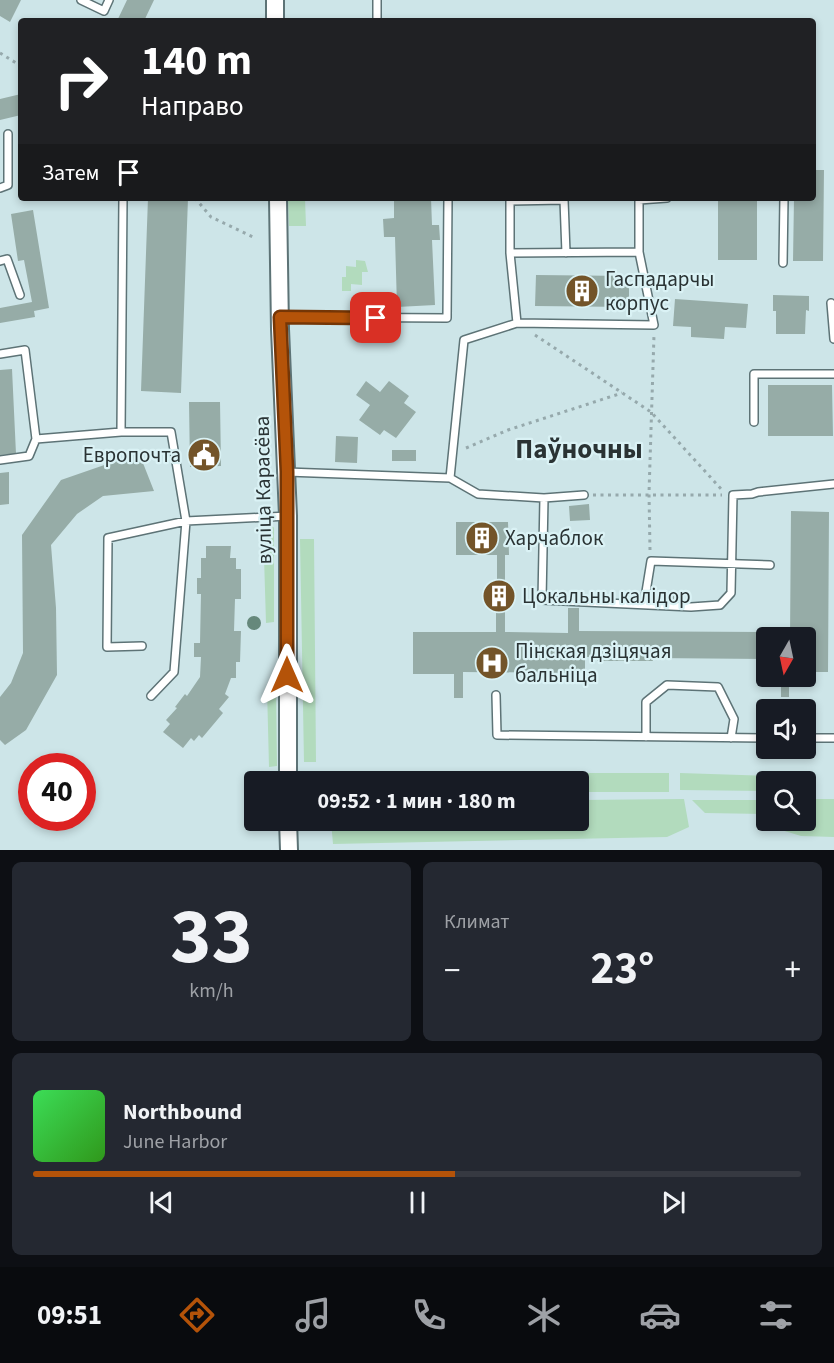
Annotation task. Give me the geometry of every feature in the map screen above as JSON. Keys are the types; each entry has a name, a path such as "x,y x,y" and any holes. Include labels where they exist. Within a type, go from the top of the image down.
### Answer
{"street":[{"path":"275,0 275,18"},
{"name":"вуліца Карасёва","path":"278,201 288,516 288,771"},
{"path":"288,831 289,850"}],"lane":[{"path":"81,0 104,11 110,0"},
{"path":"377,0 377,18"},
{"path":"0,188 8,185 8,134"},
{"path":"121,432 123,201"},
{"path":"280,317 447,318 448,201"},
{"path":"517,323 510,253 510,201 564,201 566,253"},
{"path":"450,478 464,340 517,323 654,325 639,252 639,201"},
{"path":"783,263 784,201"},
{"path":"510,253 639,252"},
{"path":"0,261 6,259 20,295"},
{"path":"831,303 834,339"},
{"path":"0,354 25,350 36,439 29,456 0,460"},
{"path":"753,422 754,374 834,374"},
{"path":"36,439 121,432 171,432 186,521 174,672 151,696"},
{"path":"287,472 450,478 478,494 544,498 584,495"},
{"path":"544,498 542,600 691,607 720,605 730,593 733,495 834,484"},
{"path":"142,646 107,647 108,538 186,521 288,516"},
{"path":"644,603 651,561 770,565"},
{"path":"646,737 646,702 667,685 718,687 734,719 731,738"},
{"path":"496,695 497,735 756,738"},
{"path":"816,738 834,738"}],"path":[{"path":"0,53 18,64"},
{"path":"198,201 212,217 252,237"},
{"path":"517,323 651,412 723,491 733,495"},
{"path":"651,561 649,494 654,325"},
{"path":"451,454 508,430 622,393"},
{"path":"584,495 733,495"}],"green space":[{"path":"288,201 305,201 306,226 289,226"},
{"path":"356,260 365,261 368,272 362,272 362,285 351,284 351,291 342,291 342,277 346,277 346,266 356,267"},
{"path":"263,524 272,525 274,528 274,622 266,623"},
{"path":"300,539 314,539 316,762 304,762"},
{"path":"267,688 276,688 277,766 269,767"},
{"path":"589,773 669,773 669,792 589,792"},
{"path":"680,773 756,775 756,791 680,790"},
{"path":"684,799 689,827 667,837 333,844 332,831 589,831 589,800"},
{"path":"816,799 834,799 834,837 801,836 785,831 816,831"},
{"path":"692,800 756,800 756,814 705,813"}],"building":[{"path":"0,0 21,0 10,22 0,16"},
{"path":"127,0 154,0 145,18 118,18"},
{"path":"18,95 18,116 0,120 0,99"},
{"path":"816,170 824,170 823,261 793,261 794,201 816,201"},
{"path":"148,201 188,201 181,393 141,391"},
{"path":"394,201 431,201 432,225 439,225 440,240 432,240 435,305 397,307 395,237 384,237 383,219 394,218"},
{"path":"718,201 757,201 757,260 718,260"},
{"path":"33,210 49,308 34,311 35,317 0,323 0,308 32,302 24,260 18,261 11,214"},
{"name":"Гаспадарчы корпус","path":"536,275 629,276 629,307 535,306"},
{"path":"773,295 809,296 805,334 776,334"},
{"path":"675,299 748,304 746,328 725,327 724,339 691,337 691,327 673,326"},
{"path":"12,369 16,454 0,455 0,370"},
{"path":"366,381 380,392 389,381 409,396 404,403 416,412 396,438 384,430 380,435 359,420 370,405 356,395"},
{"path":"768,385 832,385 833,436 768,436"},
{"path":"189,402 220,402 221,466 190,467"},
{"path":"336,436 358,437 357,463 335,462"},
{"path":"392,450 416,450 416,461 392,461"},
{"path":"139,453 154,491 103,496 77,514 51,545 56,608 57,675 26,730 5,745 0,740 0,697 11,683 23,653 22,535 61,480"},
{"path":"9,472 9,504 0,505 0,473"},
{"path":"589,504 590,520 570,521 569,506"},
{"path":"791,511 829,512 828,672 816,672 816,627 790,627"},
{"path":"456,522 508,522 509,555 505,555 505,632 568,633 568,608 579,608 579,631 756,632 756,659 653,658 653,661 597,661 597,657 585,657 585,673 463,672 463,698 454,698 454,674 413,674 413,632 496,632 496,603 492,603 492,590 497,590 497,555 456,555"},
{"path":"206,546 231,546 230,558 236,558 236,569 241,569 241,599 235,599 234,631 241,631 240,662 236,662 236,678 231,678 225,694 229,697 219,709 223,713 202,738 199,735 194,741 191,738 183,748 163,732 170,724 166,720 200,677 201,657 194,657 194,643 200,643 201,594 197,594 197,578 201,578 201,558 206,558"},
{"path":"666,592 682,593 681,602 665,601"},
{"path":"781,687 789,687 789,697 781,697"}],"place":[{"name":"Гаспадарчы корпус","path":"582,291"},
{"name":"Европочта","path":"204,455"},
{"name":"Харчаблок","path":"482,538"},
{"name":"Цокальны калідор","path":"499,596"},
{"name":"Пінская дзіцячая бальніца","path":"492,663"}],"district":[{"name":"Паўночны","path":"579,449"}],"route":[{"path":"287,675 288,516 280,317 376,318"}]}
